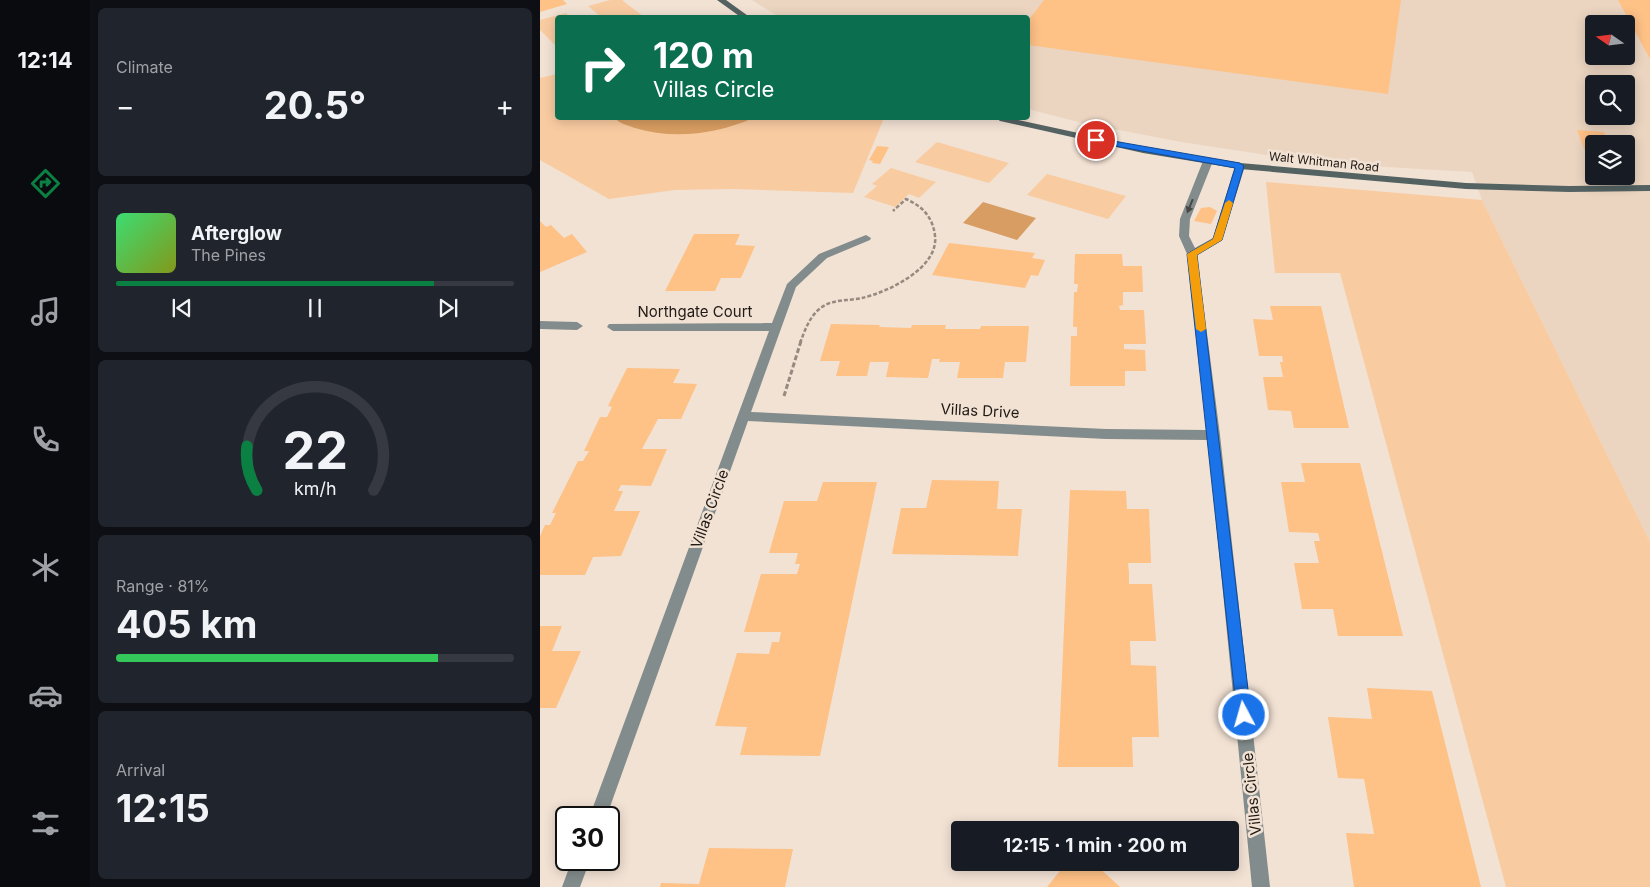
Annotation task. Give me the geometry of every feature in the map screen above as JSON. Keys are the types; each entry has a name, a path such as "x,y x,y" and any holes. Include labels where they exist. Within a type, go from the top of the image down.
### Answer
{"main road":[{"path":"721,0 744,15"},
{"name":"Walt Whitman Road","path":"1009,120 1098,141 1240,166 1466,186 1569,189 1650,188"}],"street":[{"name":"Villas Circle","path":"1208,161 1185,219 1184,236 1192,254 1214,435 1261,887"},
{"path":"1192,254 1217,240 1240,166"},
{"name":"Villas Circle","path":"600,806 791,286 823,256 866,238"},
{"path":"540,325 577,326"},
{"name":"Northgate Court","path":"613,327 776,327"},
{"name":"Villas Drive","path":"744,416 1106,434 1214,435"},
{"path":"571,887 577,871"}],"path":[{"path":"783,399 806,330 811,318 818,309 828,302 862,298 894,287 918,271 933,252 936,233 930,216 915,203 906,199 893,211"}],"shaded area":[{"path":"610,0 622,0 641,15 599,15 588,6"},
{"path":"752,0 1650,0 1650,542 1482,200 1472,172 1286,158 1181,142 1082,123 1030,110 1030,15 776,15"},
{"path":"555,16 555,45 540,30 540,20"},
{"path":"555,74 555,120 883,120 853,193 732,189 675,190 609,199 540,160 540,78"},
{"path":"617,120 748,120 725,128 695,134 650,132"},
{"path":"937,142 1009,163 989,183 915,162"},
{"path":"891,168 936,182 919,198 909,194 895,207 864,197 877,186 872,184"},
{"path":"1047,174 1126,196 1108,219 1027,195"},
{"path":"1266,182 1482,200 1650,542 1650,887 1506,887 1340,273 1275,273"},
{"path":"983,202 1036,218 1017,240 963,223"}],"building":[{"path":"540,0 563,0 567,4 540,12"},
{"path":"1044,0 1401,0 1388,94 1030,45 1030,18"},
{"path":"1618,0 1650,0 1650,59 1635,31 1635,15 1626,15"},
{"path":"1577,130 1604,132 1605,135 1585,135 1585,151"},
{"path":"877,146 889,147 880,164 872,163 873,161 869,160"},
{"path":"1210,207 1217,211 1211,224 1194,221 1201,208"},
{"path":"540,221 546,227 551,225 564,238 572,234 587,252 540,272"},
{"path":"694,234 740,234 735,245 755,246 741,278 721,278 715,291 665,291"},
{"path":"949,243 1035,253 1032,258 1045,260 1038,276 1031,275 1025,288 932,275"},
{"path":"1075,254 1122,254 1123,266 1142,266 1143,292 1123,292 1123,305 1119,306 1120,310 1144,310 1146,344 1124,344 1124,349 1145,350 1146,371 1125,371 1125,386 1070,386 1071,336 1077,336 1077,327 1073,327 1074,292 1077,292 1078,284 1074,284"},
{"path":"1270,306 1321,306 1349,428 1294,428 1291,411 1268,410 1263,377 1283,377 1280,362 1283,362 1282,356 1259,356 1253,319 1273,320"},
{"path":"831,324 911,328 912,325 946,325 945,329 980,329 981,326 1029,326 1026,362 1005,362 1003,378 957,378 960,362 939,362 940,359 932,359 928,378 886,377 889,362 870,362 867,376 836,376 840,361 820,361"},
{"path":"627,368 680,369 673,383 697,384 681,419 658,419 642,449 667,449 651,486 621,485 618,491 623,491 614,511 640,511 621,556 593,557 585,575 540,575 540,536 545,525 550,525 556,513 552,513 578,461 583,461 589,451 584,451 600,417 607,417 612,407 608,406"},
{"path":"1301,463 1360,463 1403,636 1338,636 1333,609 1302,609 1294,563 1319,563 1314,541 1320,541 1318,533 1289,532 1281,482 1305,482"},
{"path":"932,480 999,481 997,509 1022,509 1018,556 892,554 901,508 926,508"},
{"path":"823,482 877,482 820,756 740,755 747,727 715,726 737,653 769,654 772,642 779,642 781,632 744,632 761,574 797,574 800,564 795,564 798,553 769,553 784,501 817,501"},
{"path":"1070,490 1126,491 1127,509 1149,509 1151,563 1128,563 1129,584 1152,584 1156,641 1130,641 1131,665 1156,666 1159,737 1132,737 1133,767 1058,767"},
{"path":"540,626 562,626 552,651 581,651 556,708 540,708"},
{"path":"1367,688 1432,691 1481,887 1354,887 1346,833 1374,834 1364,779 1338,778 1328,717 1372,719"},
{"path":"709,848 793,849 785,887 660,887 661,883 699,884"},
{"path":"1060,871 1103,871 1120,887 1047,887"}],"slow traffic":[{"path":"1201,329 1192,254 1217,240 1229,203"}],"route":[{"path":"1096,140 1240,166 1217,240 1192,254 1214,435 1244,715"}]}
